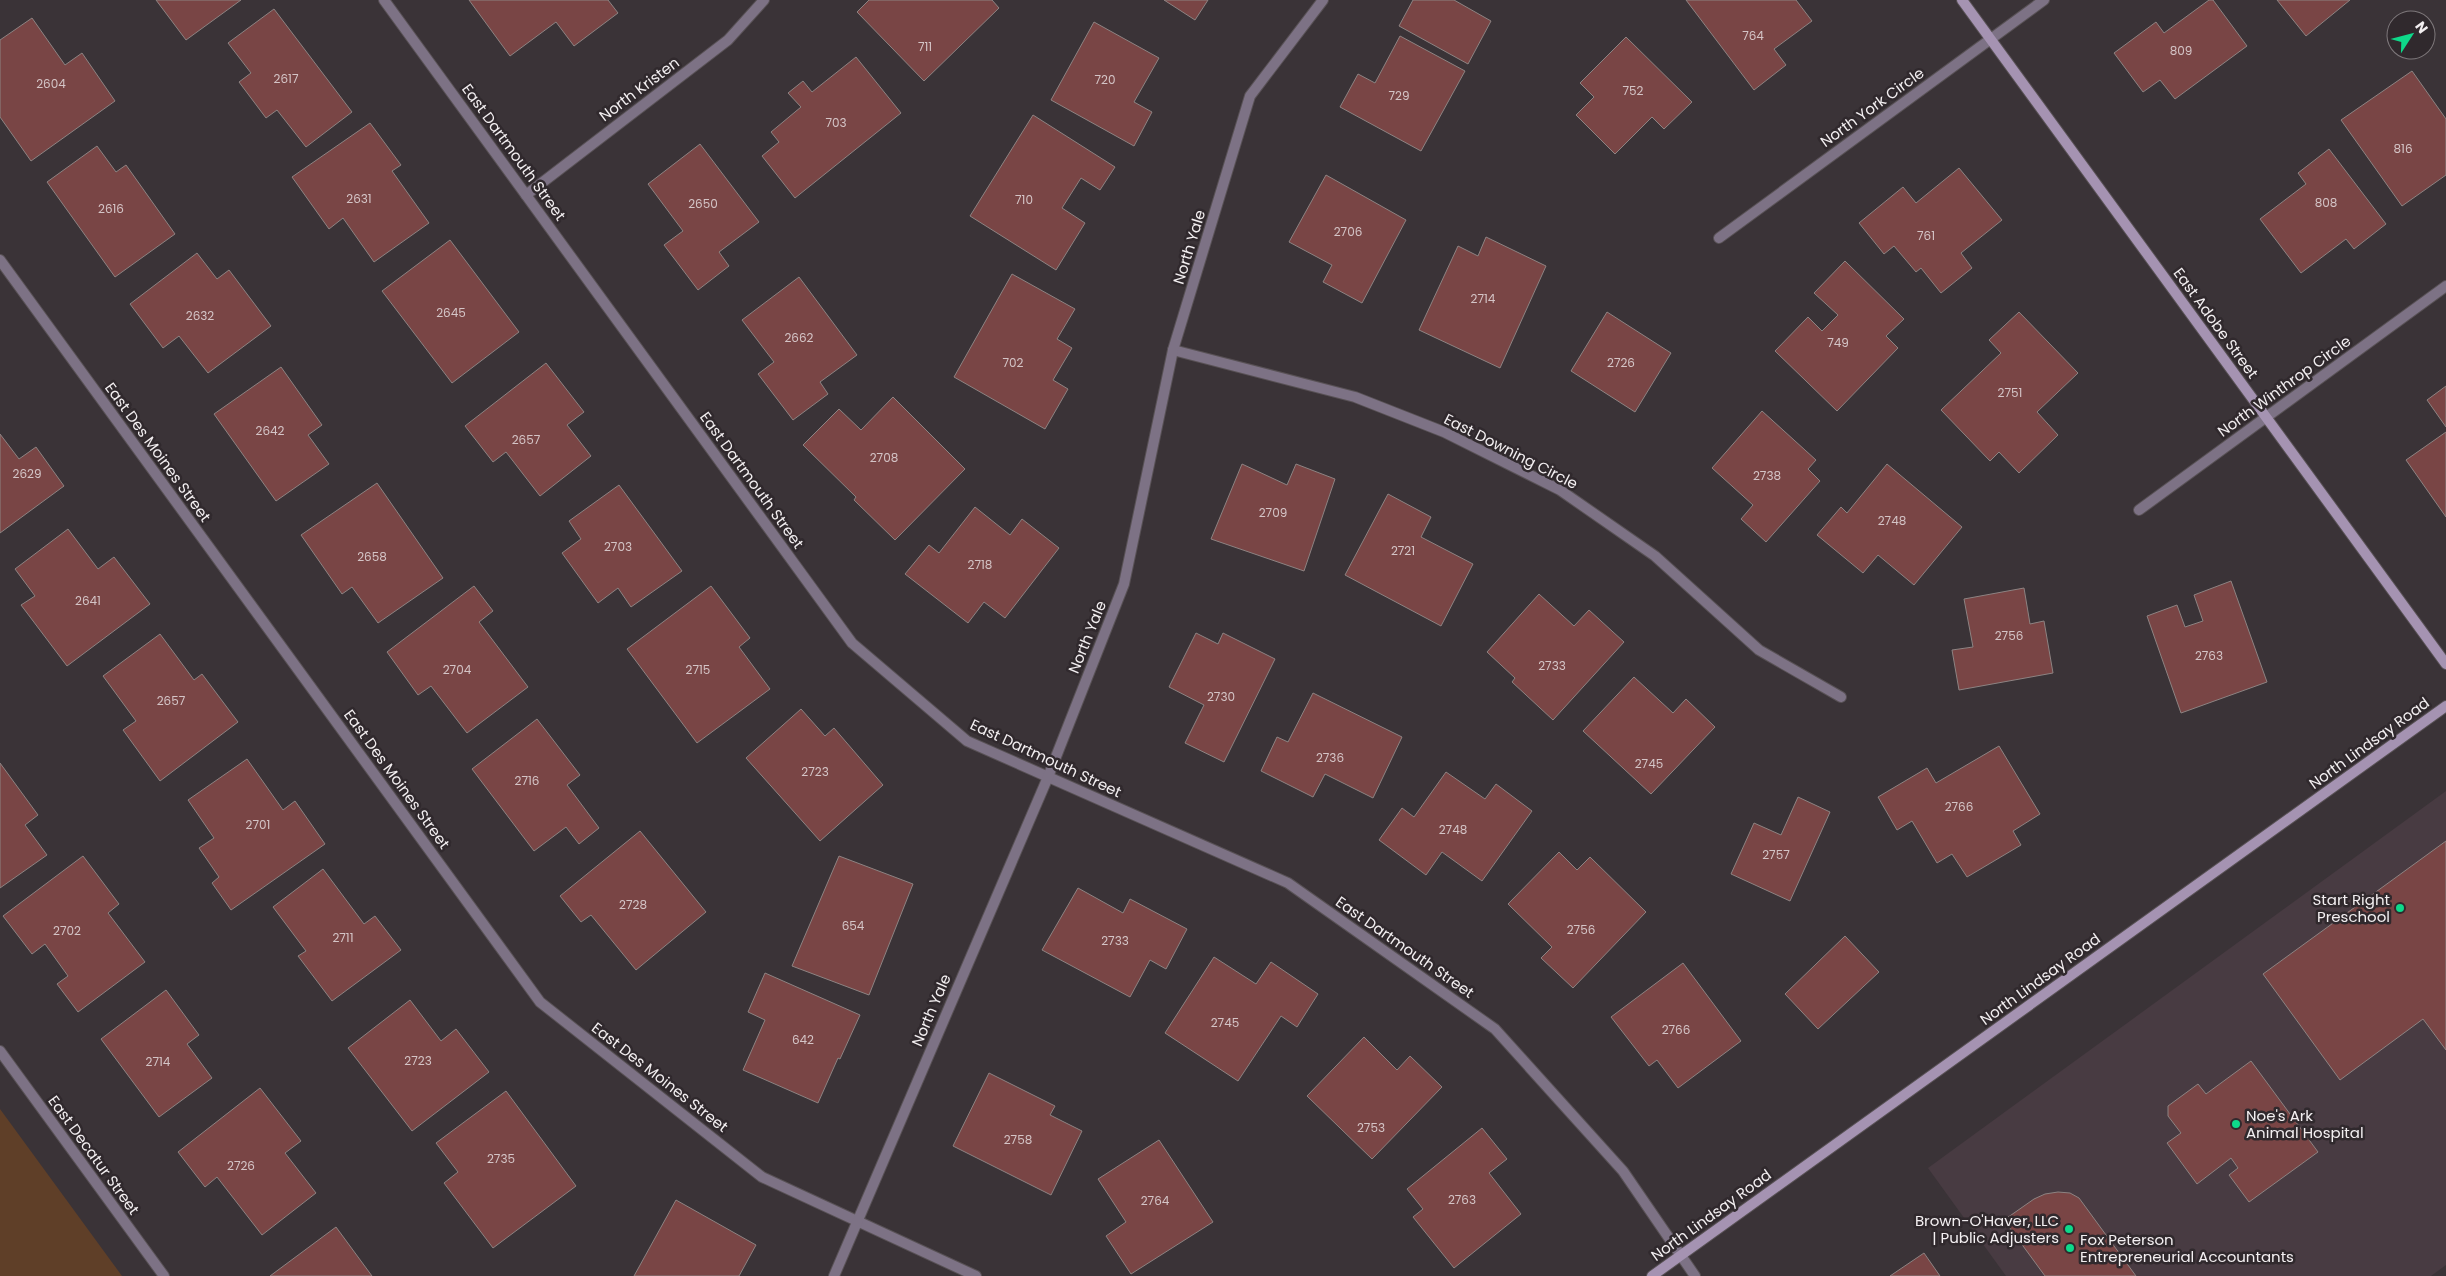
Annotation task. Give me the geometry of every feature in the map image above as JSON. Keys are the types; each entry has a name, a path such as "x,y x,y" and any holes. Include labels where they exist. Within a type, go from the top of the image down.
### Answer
{"main road":[{"name":"East Adobe Street","path":"1962,0 2446,664"},
{"name":"North Lindsay Road","path":"1652,1276 2446,706"}],"street":[{"name":"East Dartmouth Street","path":"384,0 852,643 967,741 1288,883 1495,1028 1623,1171 1696,1276"},
{"name":"North Kristen","path":"526,194 728,40 764,0"},
{"name":"North Yale","path":"834,1276 1048,777 1124,584 1173,350 1250,96 1322,0"},
{"name":"North York Circle","path":"1719,238 2044,0"},
{"name":"East Des Moines Street","path":"0,260 540,1002 762,1178 976,1276"},
{"name":"North Winthrop Circle","path":"2139,510 2446,286"},
{"name":"East Downing Circle","path":"1173,350 1356,397 1444,432 1560,490 1655,556 1760,650 1841,697"},
{"name":"East Decatur Street","path":"0,1051 164,1276"}],"shaded area":[{"path":"2446,791 2446,1265 2431,1276 2006,1276 1928,1168"},
{"path":"0,1109 122,1276 0,1276"}],"building":[{"path":"156,0 241,0 186,40"},
{"path":"469,0 608,0 618,13 574,46 556,22 510,56"},
{"path":"869,0 992,0 999,8 924,81 857,12"},
{"path":"1164,0 1208,0 1195,20"},
{"path":"1413,0 1454,0 1491,21 1468,64 1399,26"},
{"path":"1686,0 1796,0 1812,21 1774,49 1786,65 1754,90"},
{"path":"2209,0 2213,0 2247,46 2175,99 2160,80 2143,92 2114,53 2156,22 2164,33"},
{"path":"2277,0 2350,0 2306,36"},
{"path":"274,9 352,112 306,147 277,110 266,118 239,82 251,73 228,43"},
{"path":"32,18 65,65 82,53 115,101 31,161 0,117 0,40"},
{"path":"1094,22 1159,58 1134,102 1152,112 1134,146 1051,100"},
{"path":"1400,36 1465,71 1421,151 1340,107 1358,74 1375,83"},
{"path":"1626,37 1692,102 1664,129 1652,117 1615,154 1576,115 1594,97 1580,83"},
{"path":"856,57 901,113 795,198 762,156 779,142 771,132 801,107 788,93 803,81 812,92"},
{"path":"2412,71 2446,119 2446,175 2402,206 2341,120"},
{"path":"1033,115 1115,167 1100,190 1081,178 1062,208 1085,223 1056,270 970,216"},
{"path":"370,123 401,165 392,171 429,223 374,262 343,218 329,229 292,177"},
{"path":"700,144 759,222 719,252 729,266 698,290 664,245 683,231 648,184"},
{"path":"97,146 116,172 126,165 175,234 115,277 47,182"},
{"path":"2329,149 2386,224 2354,249 2346,239 2301,273 2260,219 2306,184 2298,173"},
{"path":"1959,168 2002,220 1961,253 1972,268 1941,293 1921,268 1916,272 1894,246 1884,254 1859,223 1903,187 1916,203"},
{"path":"1326,175 1406,220 1362,303 1323,282 1332,265 1289,242"},
{"path":"1486,237 1546,266 1500,368 1419,330 1458,246 1478,256"},
{"path":"450,240 519,332 452,383 382,291"},
{"path":"197,253 217,279 229,270 271,326 208,373 179,336 163,348 130,304"},
{"path":"1845,261 1904,319 1886,336 1898,348 1837,411 1775,351 1808,317 1822,331 1838,315 1814,293"},
{"path":"1012,274 1075,309 1057,339 1072,348 1053,380 1068,389 1045,429 954,377"},
{"path":"799,277 857,355 820,382 828,394 793,420 758,374 774,362 742,320"},
{"path":"1607,312 1671,353 1635,412 1571,371"},
{"path":"2019,312 2078,373 2037,412 2058,435 2019,473 1999,452 1990,461 1941,410 2001,353 1989,340"},
{"path":"546,363 584,412 567,425 591,456 540,496 506,452 493,462 465,426"},
{"path":"281,367 322,425 308,435 329,464 276,501 214,414"},
{"path":"2446,386 2446,427 2427,400"},
{"path":"893,397 965,469 895,540 854,500 856,497 803,445 839,409 861,430"},
{"path":"1762,411 1816,460 1808,469 1820,481 1766,542 1741,519 1753,505 1712,468"},
{"path":"2446,432 2446,517 2406,460"},
{"path":"0,434 19,459 36,447 64,486 0,533"},
{"path":"1242,464 1287,485 1296,464 1335,479 1304,571 1211,539"},
{"path":"1887,464 1962,527 1914,585 1878,555 1863,573 1817,535 1841,507 1847,513"},
{"path":"377,483 443,578 378,623 352,587 342,594 301,535"},
{"path":"619,485 682,571 631,607 618,588 598,603 562,553 581,539 569,521"},
{"path":"1388,494 1431,517 1421,537 1473,564 1441,626 1345,575"},
{"path":"975,507 1010,535 1022,519 1059,548 1005,618 984,602 968,623 905,574 929,545 939,553"},
{"path":"68,529 98,569 114,557 150,604 67,666 21,605 35,596 15,569"},
{"path":"2231,581 2267,682 2181,713 2147,616 2177,605 2185,627 2203,621 2194,595"},
{"path":"474,586 493,611 479,622 528,687 467,733 431,686 418,695 387,652"},
{"path":"711,586 750,638 739,647 770,689 697,743 627,649"},
{"path":"2024,588 2030,624 2044,621 2053,673 1959,690 1952,650 1973,647 1964,599"},
{"path":"1539,594 1574,626 1589,610 1624,642 1553,720 1512,682 1515,678 1487,652"},
{"path":"1196,633 1218,644 1223,633 1275,659 1224,762 1185,743 1204,705 1169,687"},
{"path":"160,634 194,680 202,674 238,722 160,781 123,730 136,721 103,676"},
{"path":"1634,677 1673,713 1686,699 1715,727 1651,794 1583,731"},
{"path":"1313,693 1402,737 1373,798 1325,774 1313,797 1261,771 1277,737 1288,742"},
{"path":"801,709 825,736 834,728 883,785 820,841 746,758"},
{"path":"537,719 580,775 567,785 599,828 579,844 566,827 534,851 472,769"},
{"path":"1999,746 2040,814 2013,831 2021,845 1967,877 1952,854 1937,863 1912,821 1897,830 1878,797 1927,768 1936,783"},
{"path":"247,759 283,810 295,801 325,844 231,910 212,883 219,877 199,848 214,838 188,800"},
{"path":"0,763 38,815 25,825 47,855 0,888"},
{"path":"1446,772 1485,799 1496,784 1532,811 1482,881 1442,852 1426,875 1379,840 1402,808 1414,817"},
{"path":"1798,797 1830,812 1790,901 1731,874 1754,823 1781,835"},
{"path":"640,831 706,912 636,970 591,915 581,922 560,896"},
{"name":"Start Right Preschool","path":"2446,841 2446,1050 2423,1019 2340,1080 2263,974"},
{"path":"1559,852 1577,870 1590,857 1646,912 1573,988 1541,958 1552,947 1508,904"},
{"path":"83,856 119,904 108,913 145,962 78,1012 57,984 68,976 45,944 32,954 3,916"},
{"path":"839,856 913,884 869,995 792,966"},
{"path":"323,869 364,924 375,916 401,950 332,1001 298,956 306,951 273,907"},
{"path":"1078,888 1123,913 1130,899 1187,929 1166,969 1150,960 1130,997 1042,950"},
{"path":"1845,936 1879,972 1818,1029 1785,994"},
{"path":"1214,957 1256,984 1271,962 1318,994 1297,1027 1281,1016 1238,1081 1165,1033"},
{"path":"1683,963 1741,1041 1678,1088 1657,1060 1649,1066 1611,1017"},
{"path":"765,973 860,1015 818,1103 743,1070 765,1020 748,1012"},
{"path":"166,990 199,1035 187,1044 212,1078 159,1117 101,1039"},
{"path":"410,1000 441,1041 456,1029 489,1072 412,1131 348,1048"},
{"path":"1364,1037 1397,1070 1410,1056 1442,1087 1372,1159 1307,1096"},
{"name":"Noe's Ark Animal Hospital","path":"2251,1061 2318,1152 2249,1202 2229,1175 2238,1168 2231,1158 2197,1184 2167,1143 2181,1133 2168,1116 2168,1106 2198,1084 2206,1094"},
{"path":"989,1073 1055,1106 1050,1115 1082,1131 1051,1195 953,1146"},
{"path":"260,1088 301,1141 285,1153 316,1193 262,1235 217,1177 205,1187 178,1152"},
{"path":"506,1091 576,1186 493,1248 444,1183 458,1172 436,1143"},
{"path":"1482,1128 1507,1159 1489,1173 1521,1214 1454,1268 1413,1217 1423,1209 1407,1189"},
{"path":"1159,1140 1213,1222 1131,1274 1106,1236 1126,1222 1098,1179"},
{"name":"Fox Peterson Entrepreneurial Accountants","path":"2070,1193 2079,1198 2136,1276 2045,1276 2004,1220 2034,1199 2045,1194"},
{"path":"676,1200 756,1245 739,1276 634,1276"},
{"path":"336,1227 372,1276 270,1276"},
{"path":"1924,1253 1940,1276 1890,1276"}],"place":[{"name":"Start Right Preschool","path":"2400,908"},
{"name":"Noe's Ark Animal Hospital","path":"2236,1124"},
{"name":"Brown-O'Haver, LLC | Public Adjusters","path":"2069,1229"},
{"name":"Fox Peterson Entrepreneurial Accountants","path":"2070,1248"}]}
